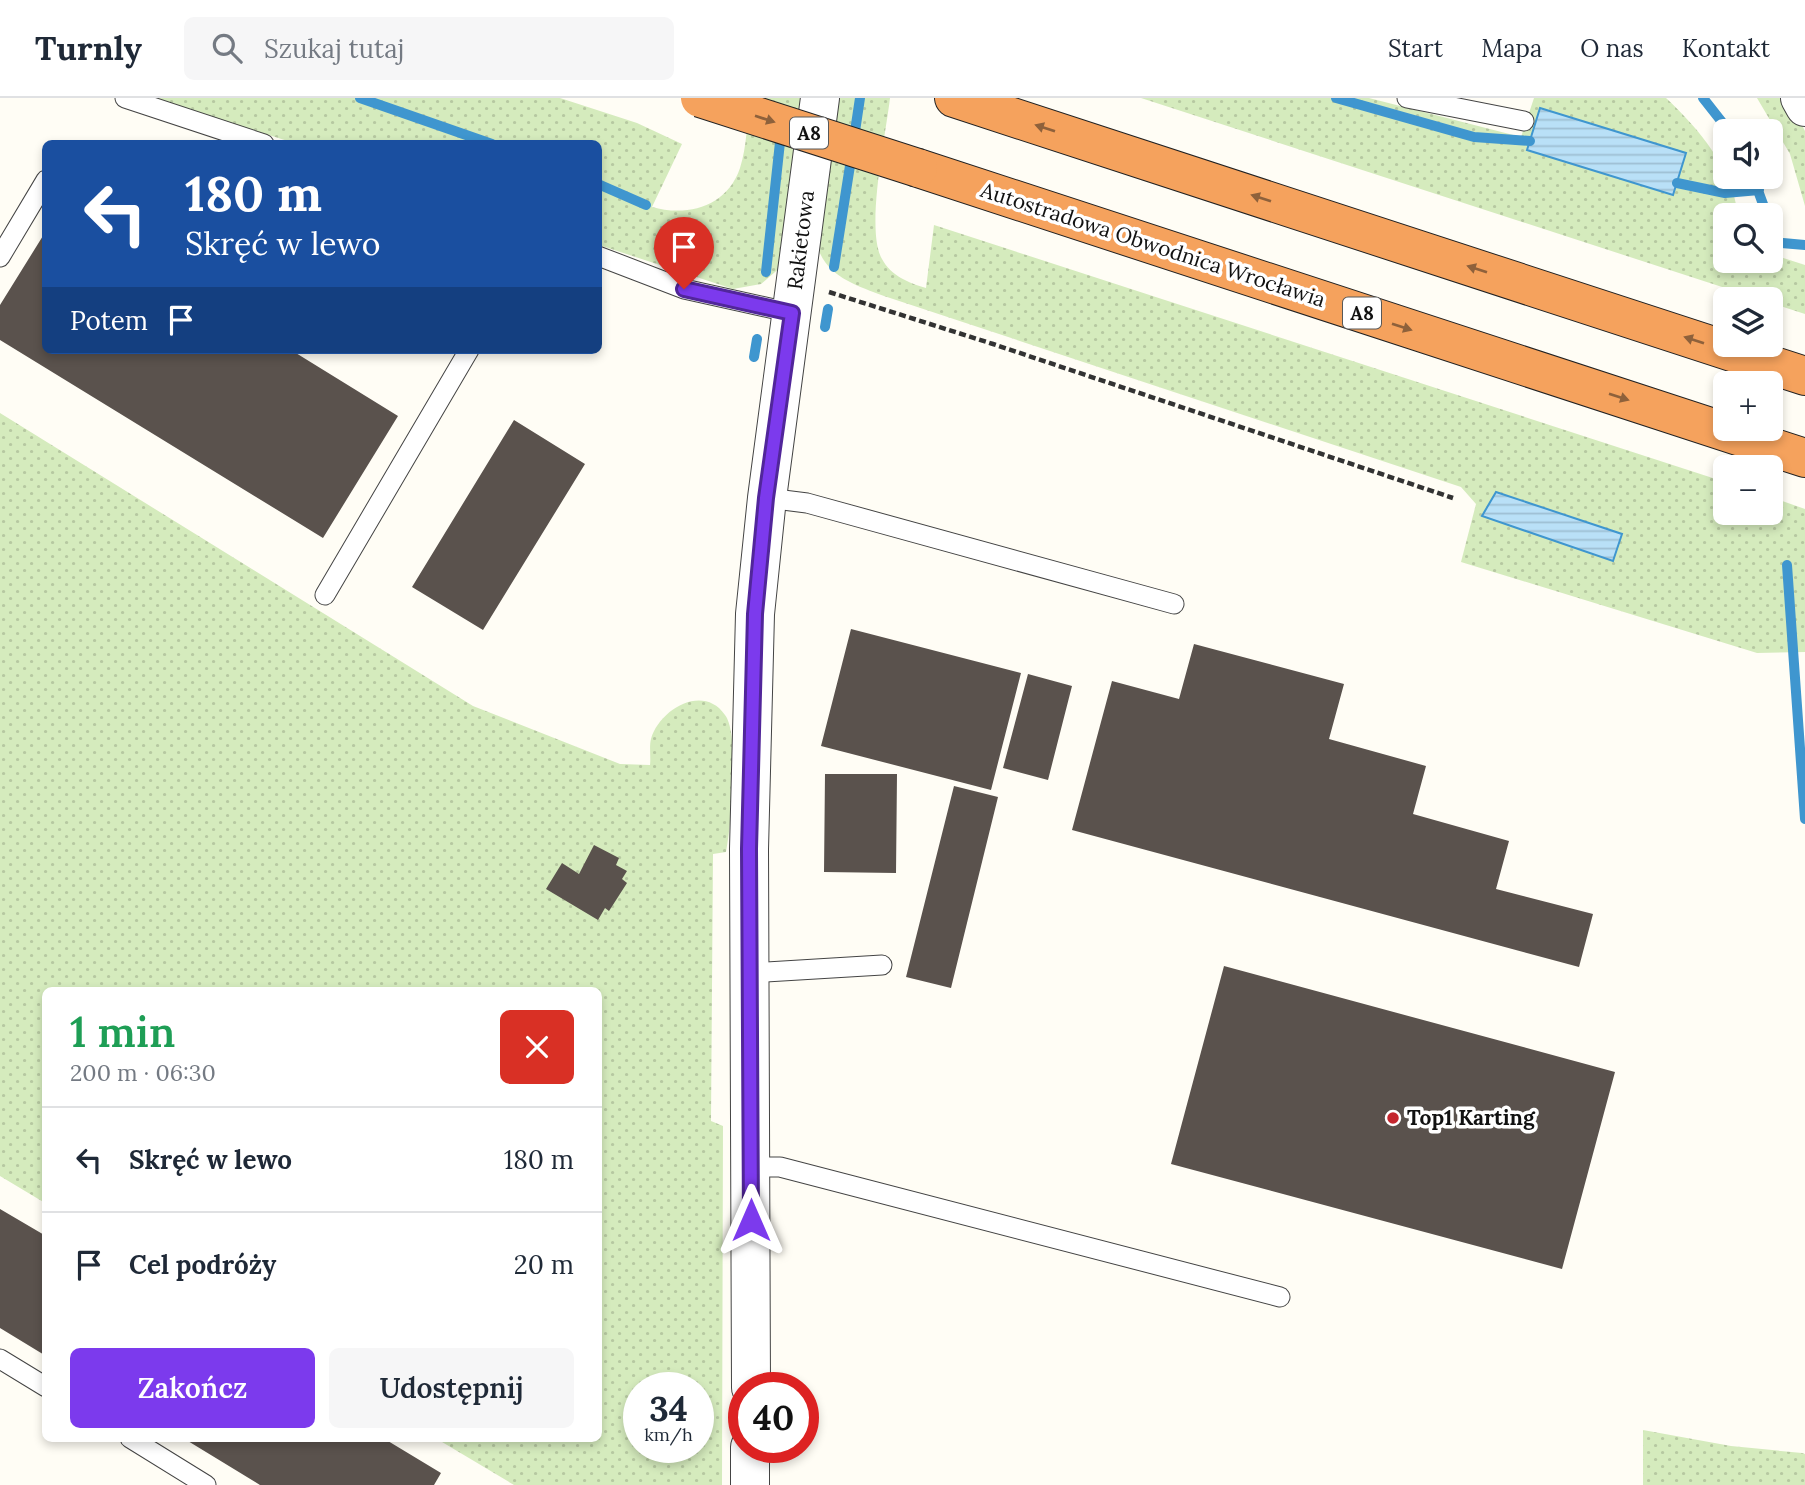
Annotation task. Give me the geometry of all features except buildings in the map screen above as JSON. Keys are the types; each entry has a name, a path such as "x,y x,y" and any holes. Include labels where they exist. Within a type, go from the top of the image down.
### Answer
{"highway":[{"name":"Autostradowa Obwodnica Wrocławia","path":"701,98 1805,458"},
{"path":"954,98 1805,376"}],"street":[{"name":"Rakietowa","path":"751,1372 749,973 755,627 766,498 820,98"},
{"path":"1800,98 1805,107"},
{"path":"750,1463 750,1485"}],"lane":[{"path":"125,98 252,140"},
{"path":"1407,98 1524,121"},
{"path":"0,257 42,187"},
{"path":"602,258 684,289 794,297"},
{"path":"326,595 467,354"},
{"path":"766,498 807,503 1174,604"},
{"path":"749,973 882,965"},
{"path":"751,1167 780,1167 1280,1297"},
{"path":"0,1359 42,1385"},
{"path":"136,1442 206,1485"}],"path":[{"path":"794,297 917,318 1453,498"}],"green space":[{"path":"152,98 560,98 637,123 682,144 652,207 679,211 704,206 716,200 734,181 744,151 750,98 805,98 782,266 761,284 733,289 602,246 602,140 285,140"},
{"path":"837,98 890,98 878,181 877,245 886,265 901,278 926,288 934,225 1713,478 1713,525 1783,525 1783,501 1805,509 1805,652 1757,653 1461,562 1476,504 1461,487 864,289 830,268 819,251"},
{"path":"1141,98 1369,98 1521,137 1534,98 1666,98 1691,123 1713,152 1713,189 1732,189 1735,198 1736,203 1713,203 1713,273 1783,273 1783,258 1805,265 1805,314 1783,307 1783,287 1722,287"},
{"path":"1757,98 1788,98 1805,131 1805,206 1790,154 1783,142 1783,119 1769,119"},
{"path":"0,413 473,706 620,764 650,765 651,739 656,728 672,710 694,701 705,701 716,706 730,725 733,760 726,852 713,854 711,1121 723,1126 722,1485 514,1485 442,1442 602,1442 602,987 42,987 42,1201 0,1176"},
{"path":"1643,1430 1731,1446 1805,1454 1805,1485 1643,1485"}],"water":[{"path":"1540,108 1686,153 1673,195 1527,150"},
{"path":"1496,492 1622,534 1613,561 1482,516"}],"waterway":[{"path":"360,98 481,140"},
{"path":"854,138 860,98"},
{"path":"1336,98 1474,137 1530,141"},
{"path":"1703,98 1720,119"},
{"path":"766,272 781,133"},
{"path":"834,267 852,153"},
{"path":"1677,183 1725,193 1759,190"},
{"path":"602,186 646,205"},
{"path":"1757,189 1763,203"},
{"path":"1783,243 1805,245"},
{"path":"825,327 828,309"},
{"path":"754,357 757,339"},
{"path":"1787,565 1805,819"}],"place":[{"name":"Top1 Karting","path":"1393,1118"}],"route":[{"path":"684,289 792,313 766,498 755,614 749,849 751,1220"}]}
